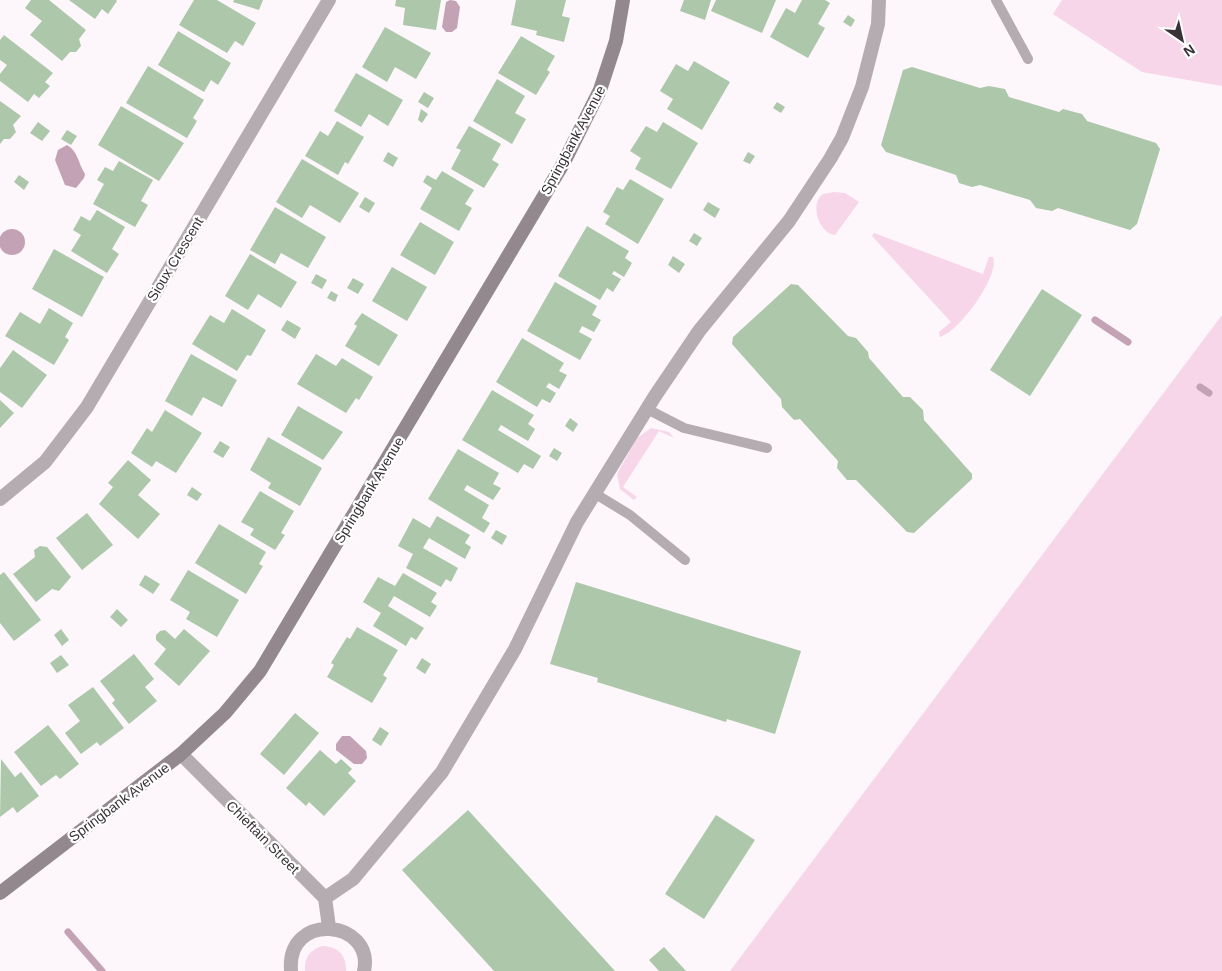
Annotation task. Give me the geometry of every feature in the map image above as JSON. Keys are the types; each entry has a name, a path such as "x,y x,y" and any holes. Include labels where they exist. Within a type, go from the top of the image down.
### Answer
{"main road":[{"name":"Springbank Avenue","path":"0,893 180,754 230,708 267,661 556,175 600,90 616,41 623,0"}],"street":[{"name":"Sioux Crescent","path":"0,499 45,462 87,407 328,0"},
{"path":"329,928 324,898 353,879 442,772 515,649 576,522 647,409 699,331 789,221 830,159 842,138 862,87 878,24 879,0"},
{"name":"Chieftain Street","path":"180,754 324,898"},
{"path":"291,971 291,957 296,945 305,935 316,929 329,928 346,933 358,944 363,955 364,971"}],"lane":[{"path":"996,0 1028,59"},
{"path":"647,409 684,428 767,448"},
{"path":"594,493 630,516 686,560"}],"shaded area":[{"path":"450,0 456,1 460,7 457,28 452,32 446,32 442,27 446,2"},
{"path":"1062,0 1222,0 1222,86 1142,72 1053,14"},
{"path":"67,145 76,154 85,174 76,188 65,185 55,160 58,150"},
{"path":"845,193 859,202 835,235 829,233 820,224 816,211 819,199 823,194"},
{"path":"12,229 21,233 25,242 21,251 12,255 3,251 -1,242 3,233"},
{"path":"874,233 983,274 989,257 993,257 994,266 984,289 967,314 948,333 940,337 939,332 951,322 872,236"},
{"path":"1222,315 1222,971 730,971"},
{"path":"651,428 669,432 674,438 659,431 623,487 637,497 634,500 620,489 617,474 637,438"},
{"path":"342,736 350,736 366,751 367,758 362,764 354,764 336,750 336,744"},
{"path":"322,946 333,948 343,956 346,971 305,971 309,955"}],"building":[{"path":"31,0 49,0 86,30 79,39 81,46 76,52 70,52 62,61 30,35 42,21 25,8"},
{"path":"69,0 117,1 108,14 102,9 95,19"},
{"path":"194,0 217,0 256,23 243,46 235,41 227,53 179,25"},
{"path":"234,0 263,0 259,10 233,2"},
{"path":"396,0 441,0 436,30 403,25 405,8 395,6"},
{"path":"516,0 566,0 562,16 570,18 564,42 536,35 537,31 511,25"},
{"path":"684,0 711,0 705,20 680,11"},
{"path":"716,0 776,0 762,33 711,11"},
{"path":"802,0 825,0 830,3 818,24 825,28 808,58 770,37 786,8 795,13"},
{"path":"848,15 855,20 851,27 843,22"},
{"path":"385,27 431,53 416,79 395,67 387,82 362,67"},
{"path":"178,31 231,63 218,85 211,80 204,92 158,65"},
{"path":"4,35 53,73 45,82 50,86 39,98 34,94 28,102 0,81 0,74 7,65 0,60 0,40"},
{"path":"521,36 555,56 547,70 550,72 536,95 498,73"},
{"path":"694,61 730,82 702,130 667,109 673,99 660,91 676,64 688,71"},
{"path":"148,66 204,100 193,118 197,121 187,138 126,103"},
{"path":"912,67 980,88 989,86 1005,89 1009,97 1059,112 1063,109 1082,114 1087,121 1156,143 1160,149 1137,224 1130,230 1058,208 1052,211 1036,208 1030,200 980,185 972,187 959,183 956,175 886,152 881,145 903,70"},
{"path":"356,73 403,100 388,126 369,114 361,127 334,111"},
{"path":"497,79 525,96 515,113 526,119 512,144 473,121"},
{"path":"424,92 434,98 428,108 418,102"},
{"path":"0,101 21,116 13,125 16,132 10,139 4,139 0,144"},
{"path":"777,102 785,107 781,113 773,108"},
{"path":"121,106 184,143 159,181 98,145"},
{"path":"421,109 428,114 422,123 418,120"},
{"path":"337,121 364,137 348,164 345,162 338,175 305,156 320,131 328,136"},
{"path":"38,122 50,131 42,141 30,133"},
{"path":"663,122 698,143 671,189 635,169 641,158 630,151 646,126 657,132"},
{"path":"469,126 501,144 492,160 499,164 484,188 451,169 461,150 456,148"},
{"path":"67,130 77,136 71,145 61,139"},
{"path":"388,152 398,158 393,167 383,161"},
{"path":"748,152 755,156 750,164 743,161"},
{"path":"302,159 359,193 340,223 310,205 302,218 276,202"},
{"path":"119,161 153,180 141,201 148,205 135,227 93,204 104,184 97,180 105,167 113,171"},
{"path":"442,171 474,190 465,204 472,208 459,231 420,209 432,188 423,182 427,175 436,180"},
{"path":"19,175 29,182 24,190 14,182"},
{"path":"630,179 664,199 638,244 605,224 610,216 603,212 617,187 623,190"},
{"path":"365,197 375,203 369,213 359,207"},
{"path":"708,202 720,209 715,218 703,210"},
{"path":"275,207 326,237 308,268 281,253 275,264 250,250"},
{"path":"97,210 125,227 112,249 119,254 107,273 71,251 81,235 73,230 81,216 90,221"},
{"path":"420,222 454,242 435,275 400,255"},
{"path":"587,226 629,251 625,258 632,263 624,277 614,271 612,274 621,279 613,292 607,288 600,300 558,276"},
{"path":"694,233 702,238 697,246 689,241"},
{"path":"54,249 104,277 82,317 32,289"},
{"path":"250,254 297,282 281,308 258,294 248,310 225,296"},
{"path":"673,256 685,264 679,273 668,265"},
{"path":"392,267 427,287 407,321 372,301"},
{"path":"316,274 327,280 322,289 311,283"},
{"path":"353,278 364,284 358,294 347,288"},
{"path":"555,282 597,306 592,315 601,320 594,332 582,326 579,332 592,339 580,360 527,331"},
{"path":"791,284 798,285 848,336 856,338 868,352 869,358 903,397 910,397 923,410 924,420 972,474 972,479 914,533 907,532 856,480 847,480 837,468 838,461 800,419 794,420 782,407 781,399 732,344 733,337"},
{"path":"1042,289 1082,315 1030,396 990,370"},
{"path":"331,291 338,295 335,302 327,298"},
{"path":"49,308 73,323 65,337 69,340 54,365 5,336 20,312 40,324"},
{"path":"232,309 266,330 251,356 247,355 237,371 192,344 210,315 224,323"},
{"path":"362,313 398,335 379,366 345,346 357,326 354,324"},
{"path":"287,320 301,328 295,339 281,330"},
{"path":"522,338 564,363 559,371 567,375 559,389 549,383 546,387 556,393 550,403 542,399 537,407 496,382"},
{"path":"13,350 47,375 22,408 0,392 0,368"},
{"path":"191,354 237,380 222,407 203,397 192,416 165,401"},
{"path":"316,354 336,366 342,358 373,377 359,400 356,398 346,413 297,384"},
{"path":"492,390 534,415 528,424 535,429 528,441 501,425 498,430 541,456 533,469 524,464 518,473 462,440"},
{"path":"0,400 14,413 0,428"},
{"path":"298,406 343,432 323,460 281,435"},
{"path":"165,410 202,433 176,473 156,461 152,467 131,453 147,428 152,432"},
{"path":"570,418 578,424 573,432 565,426"},
{"path":"268,437 322,468 300,506 268,488 271,483 250,470"},
{"path":"220,441 230,447 223,458 213,452"},
{"path":"554,448 562,453 557,461 549,456"},
{"path":"458,449 499,473 493,484 501,488 493,500 467,485 464,490 489,505 482,518 490,523 484,533 428,499"},
{"path":"128,460 151,480 138,495 160,514 138,539 99,504 113,487 108,483"},
{"path":"192,487 202,494 197,501 187,495"},
{"path":"260,491 294,511 281,533 285,535 275,550 250,535 254,529 241,522"},
{"path":"87,513 113,545 82,570 56,538"},
{"path":"437,516 470,535 465,543 471,547 465,559 429,538 423,548 458,568 451,582 446,579 441,587 406,568 413,554 398,546 413,518 430,528"},
{"path":"219,524 266,552 259,564 263,566 246,594 195,563"},
{"path":"496,530 507,536 502,545 491,538"},
{"path":"40,546 47,547 71,577 59,591 52,589 36,602 13,574 35,557 34,550"},
{"path":"188,570 239,600 217,637 186,619 190,612 170,600"},
{"path":"4,572 41,620 14,641 0,623 0,575"},
{"path":"403,573 437,593 431,602 437,606 430,617 394,596 388,606 424,628 416,640 411,637 406,646 373,626 381,613 363,602 378,577 395,586"},
{"path":"145,575 160,584 153,594 139,585"},
{"path":"576,582 801,651 775,734 727,719 726,722 597,682 598,678 550,664"},
{"path":"117,609 128,620 121,627 110,617"},
{"path":"357,627 398,650 383,675 387,678 372,703 327,677 334,665 331,663 347,637 350,639"},
{"path":"61,629 69,640 62,646 54,635"},
{"path":"184,629 210,651 179,686 154,664 166,649 156,640 156,635 160,631 165,630 175,639"},
{"path":"134,654 154,679 145,687 157,701 129,724 112,703 115,700 100,681"},
{"path":"61,655 69,665 57,673 50,663"},
{"path":"422,658 431,664 425,674 416,668"},
{"path":"93,687 124,728 100,746 97,742 81,754 65,733 80,721 68,705"},
{"path":"295,713 319,733 284,775 260,754"},
{"path":"48,725 79,764 60,779 56,775 41,786 14,752"},
{"path":"380,727 389,733 381,746 372,740"},
{"path":"320,750 336,764 341,759 352,769 348,773 356,781 324,816 309,802 306,806 286,788"},
{"path":"1,759 15,777 21,772 39,796 17,813 13,807 0,817"},
{"path":"468,810 615,971 494,971 402,870"},
{"path":"716,815 755,840 704,919 665,894"},
{"path":"664,947 686,971 659,971 649,960"}],"waterway":[{"path":"1095,320 1128,342"},
{"path":"1200,387 1209,393"},
{"path":"68,932 102,971"}]}
